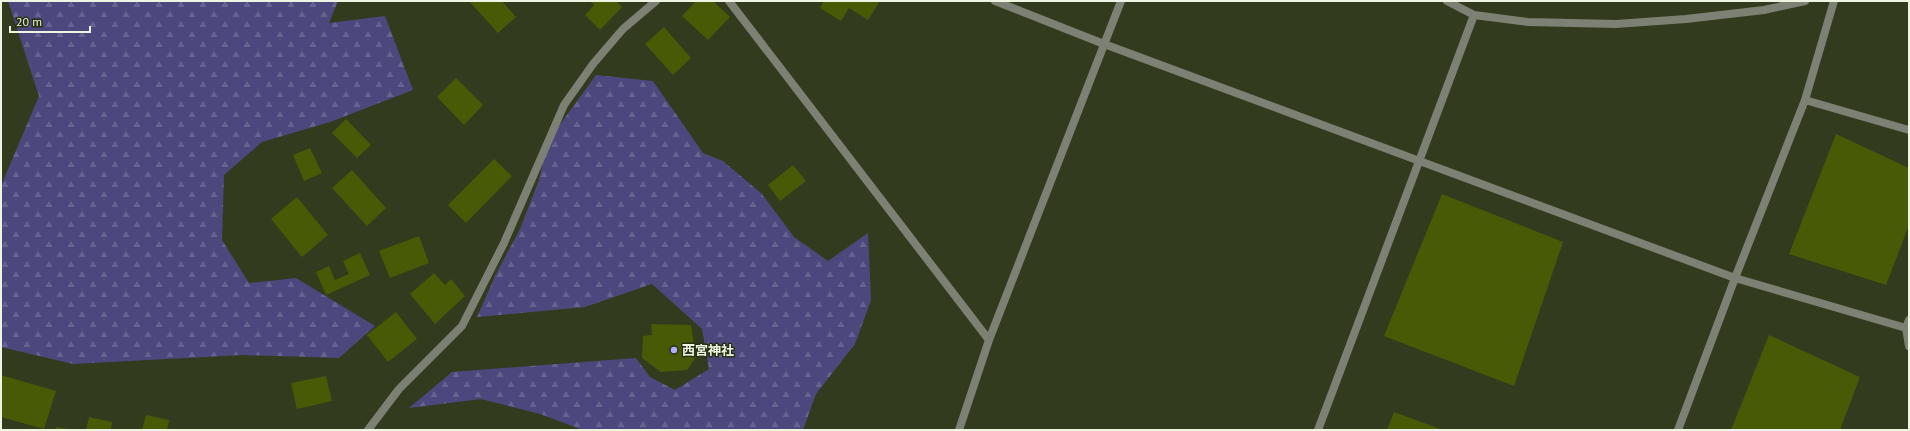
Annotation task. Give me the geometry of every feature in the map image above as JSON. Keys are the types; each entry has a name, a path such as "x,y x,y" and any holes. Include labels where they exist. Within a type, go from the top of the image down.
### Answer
{"street":[{"path":"368,430 399,389 462,326 504,243 564,105 593,64 623,29 656,1"},
{"path":"728,1 989,340"},
{"path":"995,1 1104,44 1734,278 1906,328"},
{"path":"959,430 989,340 1121,1"},
{"path":"1447,1 1474,15 1528,22 1616,24 1686,19 1764,10 1805,1"},
{"path":"1678,430 1734,278 1805,100 1834,1"},
{"path":"1318,430 1474,15"},
{"path":"1805,100 1909,130"},
{"path":"1909,320 1906,328 1909,346"}],"green space":[{"path":"8,1 338,1 329,23 385,16 413,90 330,122 262,142 224,175 222,240 249,283 296,278 375,326 339,358 242,355 73,364 1,347 1,186 39,96"},
{"path":"596,75 653,81 703,153 723,161 762,194 794,237 828,261 868,233 871,300 855,344 816,394 803,430 583,430 540,414 481,399 409,408 452,372 636,358 650,377 675,390 709,369 702,329 652,284 585,307 477,317 496,274 520,229 539,180 548,141"}],"building":[{"path":"469,1 502,1 516,17 498,33"},
{"path":"590,1 616,1 622,7 600,30 585,15 594,5"},
{"path":"696,1 713,1 730,17 708,40 682,16"},
{"path":"824,1 880,1 868,20 849,8 841,21 820,8"},
{"path":"664,27 691,58 673,75 645,44"},
{"path":"456,78 483,105 464,125 437,97"},
{"path":"346,119 371,145 357,158 332,133"},
{"path":"1836,134 1909,168 1909,225 1886,285 1789,254"},
{"path":"310,148 322,173 304,181 293,155"},
{"path":"494,159 512,176 466,223 448,205"},
{"path":"793,165 806,181 780,201 768,185"},
{"path":"352,170 386,208 367,226 332,188"},
{"path":"1442,194 1563,242 1514,386 1384,336"},
{"path":"297,197 328,235 302,257 271,219"},
{"path":"419,236 429,263 390,278 379,251"},
{"path":"360,253 370,275 326,295 316,272 329,266 335,280 349,274 343,261"},
{"path":"434,273 445,285 451,279 465,296 435,324 410,294"},
{"path":"396,312 417,339 388,362 367,335"},
{"path":"651,324 691,325 696,357 687,370 661,372 642,358 643,336 652,335"},
{"path":"1769,335 1860,377 1840,430 1731,430"},
{"path":"1,375 56,391 44,429 1,417"},
{"path":"326,376 332,401 297,409 291,383"},
{"path":"1394,412 1443,430 1387,430"},
{"path":"146,415 169,420 167,430 142,430"},
{"path":"89,417 112,422 111,430 86,430"},
{"path":"56,427 69,429 69,430 55,430"}],"place":[{"name":"西宮神社","path":"674,350"}]}
